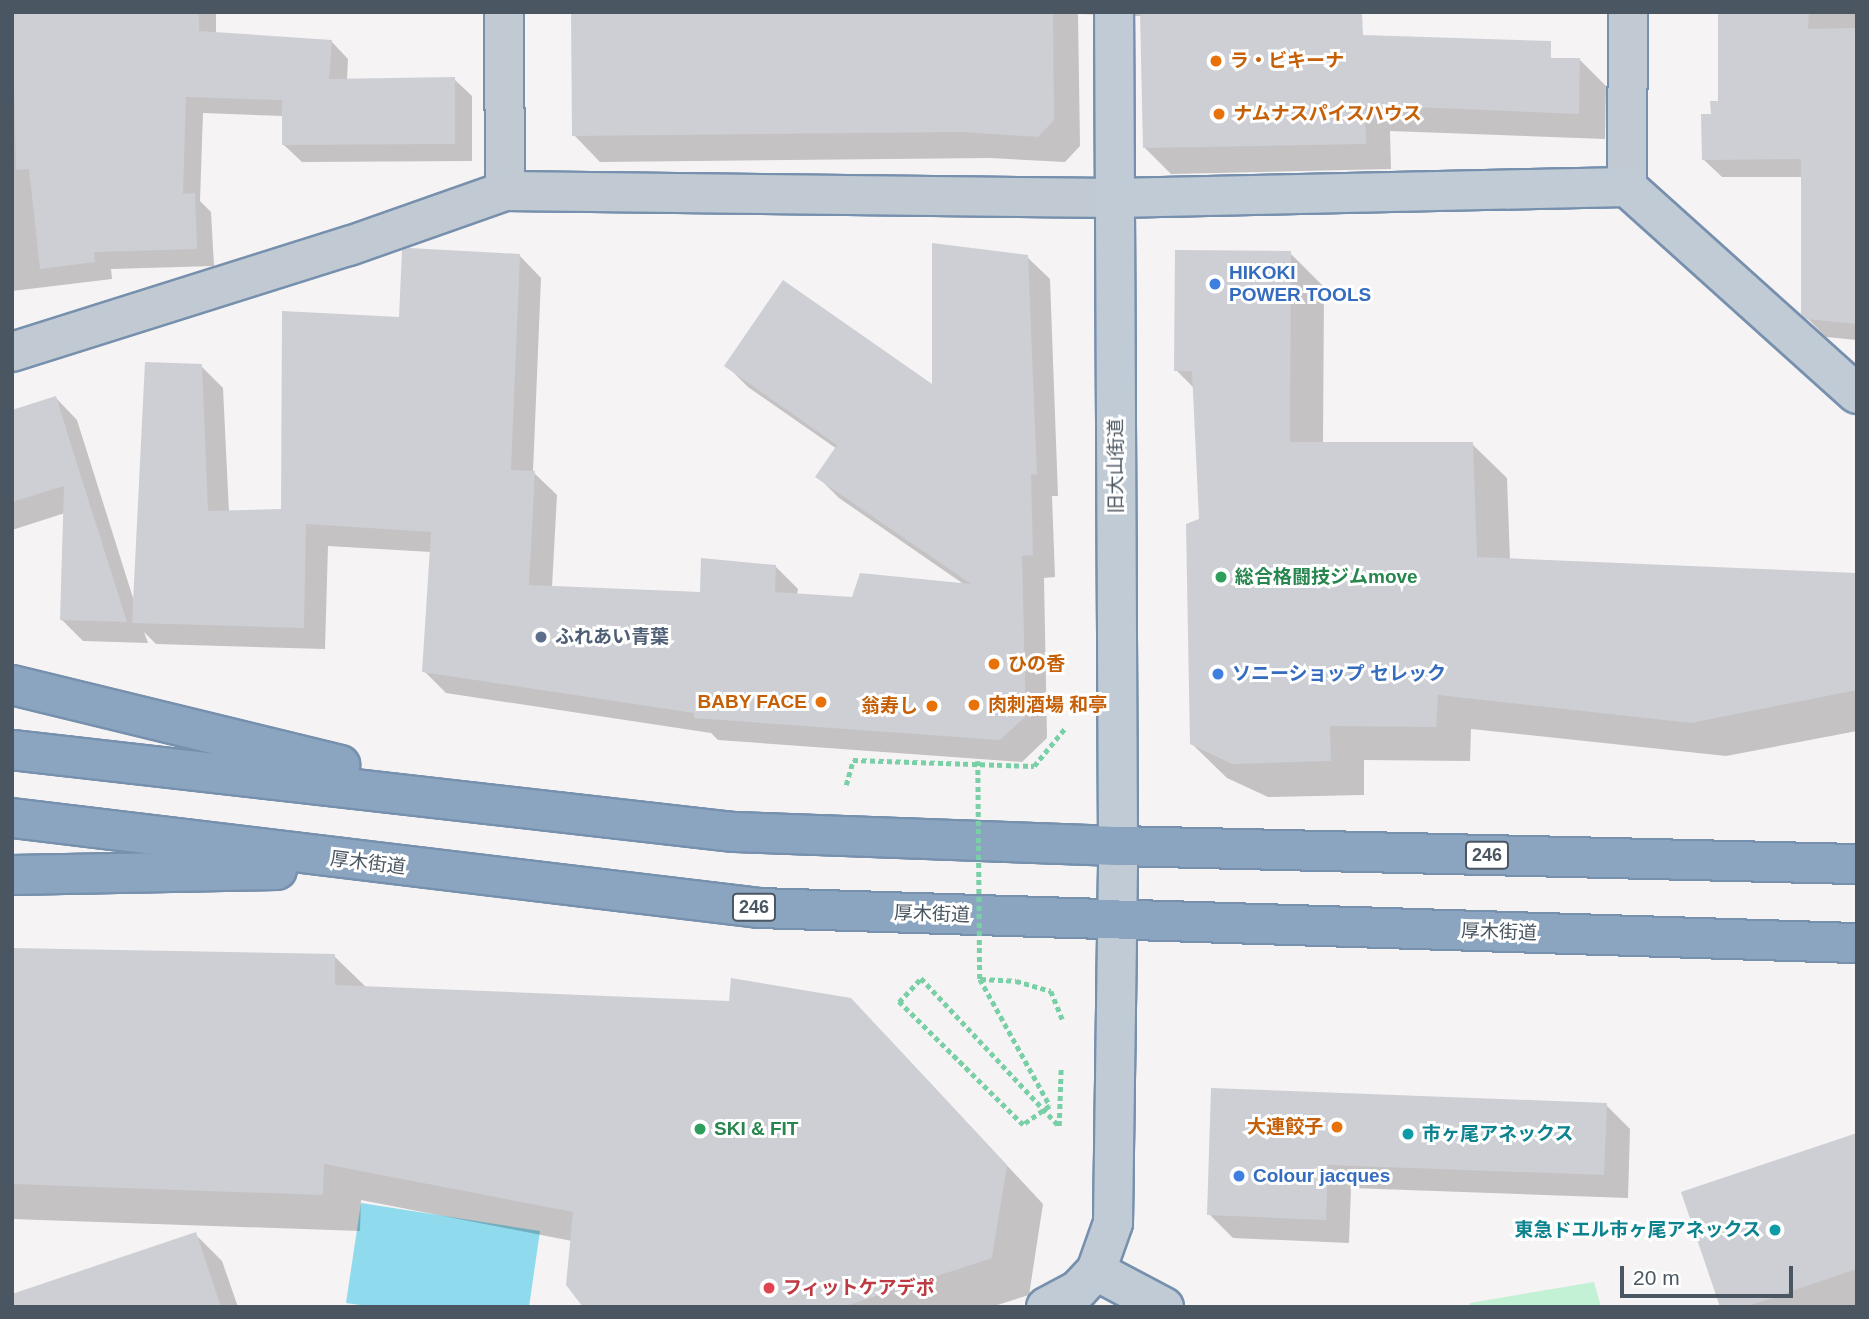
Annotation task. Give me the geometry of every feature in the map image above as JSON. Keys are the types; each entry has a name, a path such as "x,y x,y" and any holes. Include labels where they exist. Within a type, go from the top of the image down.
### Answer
{"highway":[{"name":"246","path":"12,685 481,800"},
{"name":"246","path":"12,750 481,800 734,832 1118,846 1857,864"},
{"name":"厚木街道","path":"12,818 759,908 1857,943"},
{"name":"246","path":"12,875 394,866"}],"street":[{"path":"504,12 505,191"},
{"name":"旧大山街道","path":"1096,1271 1113,1223 1118,846 1114,12"},
{"path":"1627,187 1628,12"},
{"path":"12,352 349,246 505,191 1115,198 1627,187 1857,394"},
{"path":"1046,1307 1078,1290 1096,1271 1164,1307"}],"path":[{"path":"845,787 853,760 978,761 1034,766 1066,727 1066,714"},
{"path":"978,761 980,979 1050,1106 1041,1112 1023,1125 899,1002 921,978 1040,1107 1049,1117 1059,1126 1062,1059"},
{"path":"980,979 1016,981 1051,991 1064,1022 1063,1034"}],"green space":[{"path":"1594,1282 1601,1307 1468,1307 1470,1303"}],"water":[{"path":"361,1203 540,1231 529,1307 374,1307 346,1303"}],"building":[{"path":"12,12 199,12 199,31 332,40 329,79 455,77 455,144 282,145 282,100 186,97 183,194 195,193 197,249 94,252 95,262 40,269 29,169 16,170"},
{"path":"571,12 1053,12 1054,120 1038,137 962,132 572,136"},
{"path":"1140,12 1362,12 1363,35 1551,41 1551,58 1580,58 1579,114 1365,105 1366,144 1143,148"},
{"path":"1718,12 1809,12 1808,29 1857,28 1857,324 1806,319 1801,314 1801,159 1702,160 1701,114 1711,114 1710,101 1718,101"},
{"path":"932,243 1028,255 1037,475 1031,474 1033,555 1022,556 1026,716 1000,740 694,718 694,713 422,672 431,532 306,524 304,628 132,623 145,362 202,364 208,511 281,509 282,311 399,317 402,250 409,248 520,254 511,470 535,471 529,585 700,592 701,558 776,565 775,592 852,597 860,573 971,584 815,477 837,445 724,366 783,280 932,384"},
{"path":"1175,250 1291,251 1290,442 1473,442 1477,557 1857,573 1857,690 1691,723 1438,695 1436,727 1330,726 1331,761 1232,764 1190,744 1186,524 1199,519 1192,371 1174,371"},
{"path":"56,396 127,622 60,620 64,486 12,502 12,410"},
{"path":"12,948 335,954 335,985 729,1001 731,978 851,998 1007,1165 992,1258 842,1307 583,1307 566,1285 573,1212 324,1164 323,1195 12,1184"},
{"name":"市ヶ尾アネックス","path":"1211,1088 1607,1103 1604,1175 1328,1165 1326,1220 1207,1215"},
{"name":"東急ドエル市ヶ尾アネックス","path":"1857,1133 1857,1269 1745,1307 1720,1307 1681,1192"},
{"path":"196,1232 221,1307 12,1307 12,1294"}],"place":[{"name":"ラ・ビキーナ","path":"1216,61"},
{"name":"ナムナスパイスハウス","path":"1219,114"},
{"name":"HIKOKI POWER TOOLS","path":"1215,284"},
{"name":"総合格闘技ジムmove","path":"1221,577"},
{"name":"ふれあい青葉","path":"541,637"},
{"name":"ひの香","path":"994,664"},
{"name":"ソニーショップ セレック","path":"1218,674"},
{"name":"BABY FACE","path":"821,702"},
{"name":"肉刺酒場 和亭","path":"974,705"},
{"name":"翁寿し","path":"932,706"},
{"name":"大連餃子","path":"1337,1127"},
{"name":"SKI & FIT","path":"700,1129"},
{"name":"市ヶ尾アネックス","path":"1408,1134"},
{"name":"Colour jacques","path":"1239,1176"},
{"name":"東急ドエル市ヶ尾アネックス","path":"1775,1230"},
{"name":"フィットケアデポ","path":"769,1288"}]}
